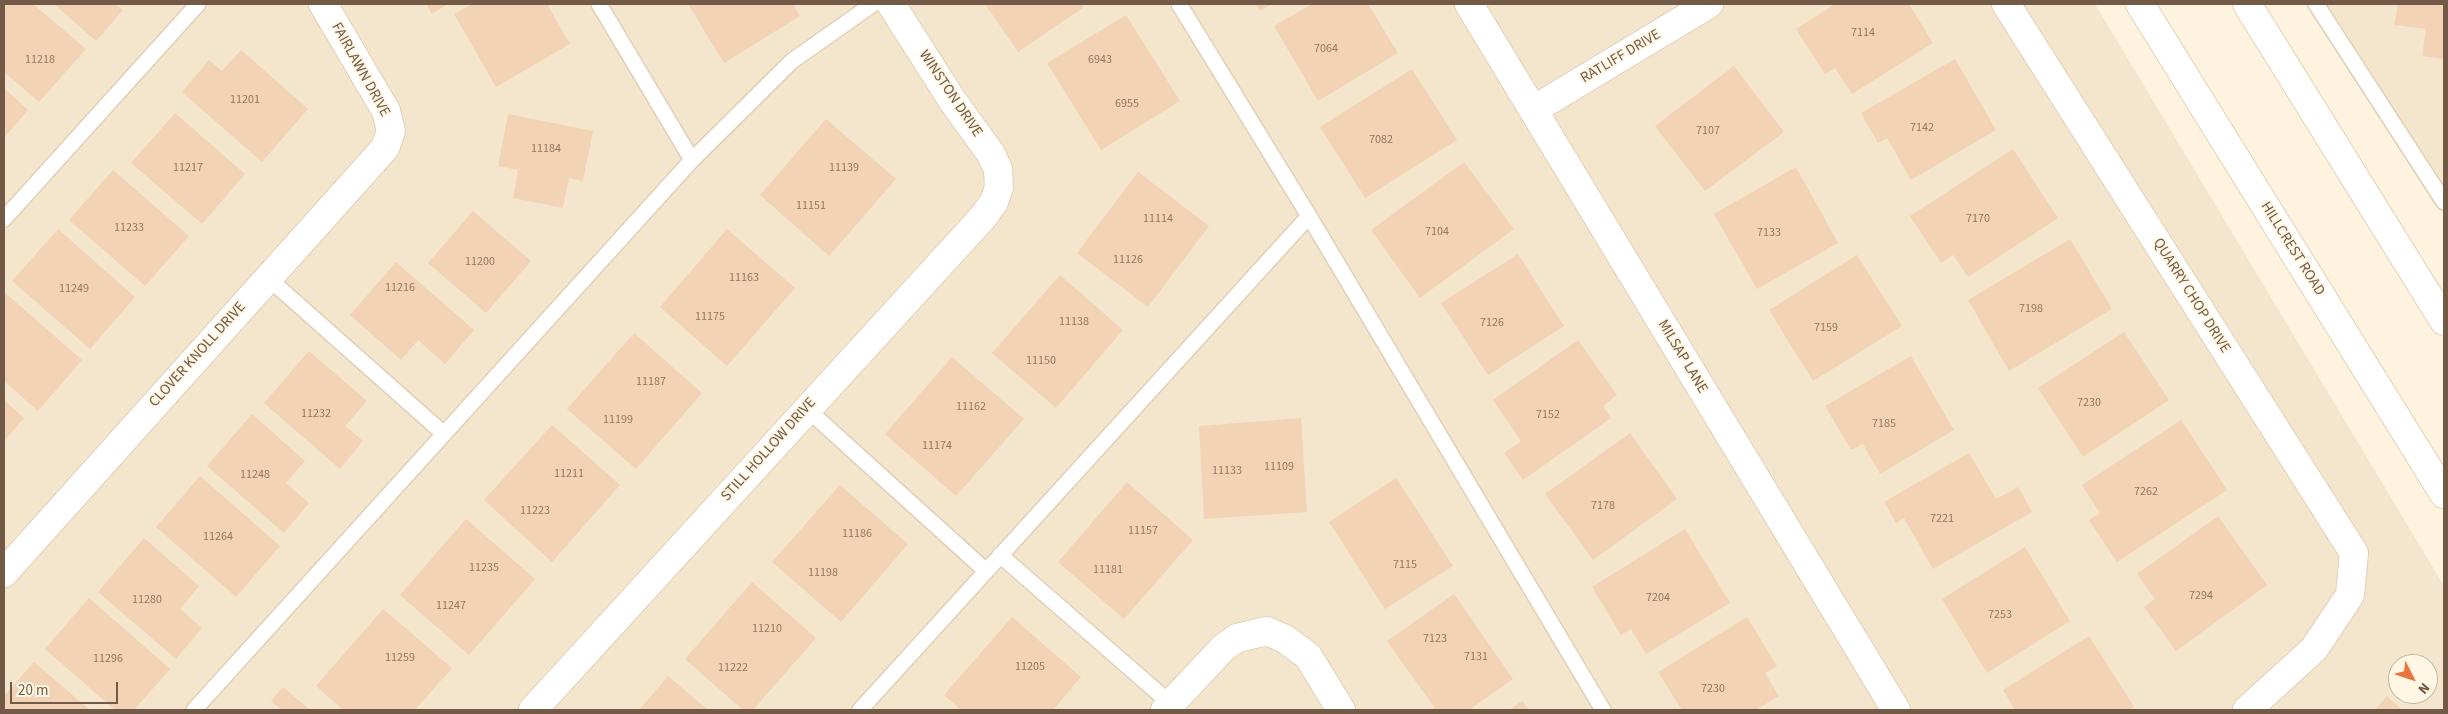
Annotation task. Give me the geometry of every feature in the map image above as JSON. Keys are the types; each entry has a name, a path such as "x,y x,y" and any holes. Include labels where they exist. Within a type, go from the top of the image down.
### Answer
{"street":[{"name":"FAIRLAWN DRIVE","path":"323,4 386,111 390,124 389,137"},
{"name":"WINSTON DRIVE","path":"891,4 952,100 991,154 998,169 999,187"},
{"name":"MILSAP LANE","path":"1469,4 1896,710"},
{"name":"RATLIFF DRIVE","path":"1533,110 1709,4"},
{"name":"QUARRY CHOP DRIVE","path":"2006,4 2354,553 2350,595 2314,649 2248,710"},
{"name":"HILLCREST ROAD","path":"2140,4 2444,494"},
{"path":"2247,4 2444,320"},
{"name":"CLOVER KNOLL DRIVE","path":"4,573 267,277 382,153 389,137"},
{"name":"STILL HOLLOW DRIVE","path":"533,710 984,216 994,202 999,187"},
{"path":"1168,707 1224,647 1237,638 1250,633 1267,631 1285,639 1308,656 1340,710"}],"lane":[{"path":"4,219 198,4"},
{"path":"599,4 692,160"},
{"path":"194,710 692,160 792,62 873,4"},
{"path":"1179,4 1309,216 1603,710"},
{"path":"2316,4 2444,202"},
{"path":"860,710 1309,216"},
{"path":"267,277 444,434"},
{"path":"808,408 986,571"},
{"path":"1000,555 1168,707"}],"shaded area":[{"path":"4,4 2095,4 2444,586 2444,710 4,710"},
{"path":"2325,4 2444,4 2444,209 2361,59"}],"building":[{"path":"4,4 33,4 86,49 39,102 4,72"},
{"path":"54,4 115,4 123,10 96,41"},
{"path":"426,4 448,4 432,14"},
{"path":"472,4 547,4 570,44 496,87 454,14"},
{"path":"688,4 793,4 800,16 724,63"},
{"path":"985,4 1082,4 1084,7 1018,52"},
{"path":"1255,4 1272,4 1260,11"},
{"path":"1312,4 1368,4 1398,53 1318,101 1274,26"},
{"path":"1835,4 1909,4 1933,43 1852,94 1835,68 1825,74 1796,29"},
{"path":"2398,4 2444,4 2444,59 2422,56 2426,29 2394,25"},
{"path":"1126,15 1180,101 1101,150 1047,63"},
{"path":"241,50 308,109 262,162 182,92 209,60 222,71"},
{"path":"1955,59 1996,130 1911,180 1887,138 1878,143 1861,113"},
{"path":"1734,66 1784,132 1705,191 1655,126"},
{"path":"1412,69 1457,140 1365,198 1320,127"},
{"path":"4,88 28,110 4,138"},
{"path":"175,113 245,174 202,224 131,163"},
{"path":"508,114 593,131 583,181 569,178 563,208 513,198 518,170 498,166"},
{"path":"826,119 896,179 829,256 760,195"},
{"path":"2013,149 2058,218 1968,277 1953,255 1941,263 1910,216"},
{"path":"1464,162 1514,229 1420,298 1371,230"},
{"path":"1796,167 1838,243 1757,289 1714,214"},
{"path":"113,170 189,236 145,286 69,220"},
{"path":"1138,172 1209,226 1148,307 1077,253"},
{"path":"473,211 531,261 486,313 428,263"},
{"path":"58,229 135,297 90,349 12,281"},
{"path":"727,229 795,288 727,366 660,307"},
{"path":"2070,239 2112,309 2009,371 1968,300"},
{"path":"1518,254 1564,326 1488,375 1441,303"},
{"path":"1857,255 1902,326 1813,381 1769,310"},
{"path":"396,262 474,330 445,364 418,340 401,360 350,315"},
{"path":"1060,275 1123,330 1056,408 992,353"},
{"path":"4,292 82,360 38,411 4,381"},
{"path":"2124,332 2169,400 2083,457 2038,388"},
{"path":"634,333 702,393 636,469 567,409"},
{"path":"1578,340 1617,395 1603,406 1611,418 1523,480 1504,453 1521,441 1493,400"},
{"path":"309,351 367,401 345,426 363,441 340,469 264,403"},
{"path":"1911,356 1954,430 1880,474 1863,444 1851,450 1825,406"},
{"path":"952,357 1024,419 956,496 885,434"},
{"path":"4,400 24,418 4,441"},
{"path":"252,414 305,461 286,483 309,503 284,533 207,466"},
{"path":"1301,418 1307,512 1204,519 1199,426"},
{"path":"2181,420 2227,490 2117,562 2089,520 2100,513 2082,485"},
{"path":"552,425 620,485 552,562 484,500"},
{"path":"1630,433 1677,499 1593,560 1545,494"},
{"path":"1969,453 1996,499 2018,487 2032,512 1933,569 1904,518 1896,523 1884,502"},
{"path":"200,476 280,546 236,597 156,527"},
{"path":"1396,478 1453,566 1385,609 1329,522"},
{"path":"1127,482 1193,540 1124,619 1058,562"},
{"path":"840,485 908,544 841,622 772,562"},
{"path":"2218,516 2267,585 2176,651 2144,607 2155,599 2137,574"},
{"path":"466,519 535,579 469,655 400,595"},
{"path":"1685,529 1730,603 1646,654 1631,629 1621,635 1592,587"},
{"path":"144,538 199,586 180,609 202,628 176,659 98,592"},
{"path":"2025,547 2070,621 1987,673 1942,599"},
{"path":"752,582 816,638 753,710 743,710 685,659"},
{"path":"1454,594 1513,679 1469,710 1436,710 1387,641"},
{"path":"89,598 170,669 134,710 115,710 45,649"},
{"path":"383,609 452,668 415,710 343,710 316,686"},
{"path":"1012,617 1081,677 1053,710 961,710 944,695"},
{"path":"1747,617 1777,666 1765,673 1779,696 1756,710 1682,710 1658,672"},
{"path":"2089,636 2134,707 2128,710 2015,710 2003,690"},
{"path":"34,662 90,710 4,710 4,696"},
{"path":"668,676 708,710 639,710"},
{"path":"283,687 310,710 282,710 271,701"},
{"path":"2387,696 2388,704 2396,704 2402,710 2375,710"},
{"path":"1522,701 1529,710 1509,710"}]}
